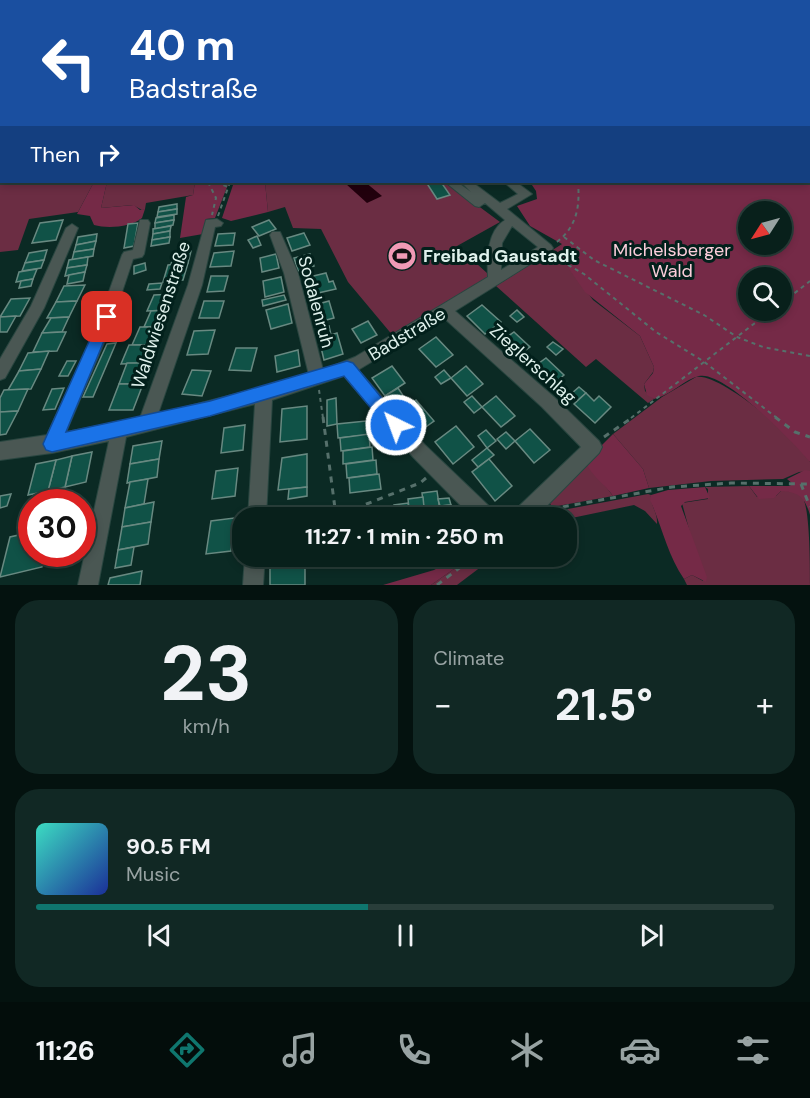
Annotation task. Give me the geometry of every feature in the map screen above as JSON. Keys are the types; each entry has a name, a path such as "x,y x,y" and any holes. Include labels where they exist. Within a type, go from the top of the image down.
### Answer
{"street":[{"path":"451,183 545,249"},
{"path":"467,183 500,208 545,249"},
{"path":"500,208 526,194 510,183"},
{"path":"52,444 102,330 128,255 138,254 144,223"},
{"name":"Waldwiesenstraße","path":"146,424 192,294 213,223"},
{"path":"495,280 495,246 500,232 507,224"},
{"path":"0,373 37,308 72,228"},
{"name":"Sodalenruh","path":"276,235 291,273 318,378"},
{"name":"Badstraße","path":"0,451 119,431 264,395 347,368 446,311 545,249"},
{"name":"Zieglerschlag","path":"446,311 548,402 593,447"},
{"path":"347,368 384,413 476,507"},
{"path":"258,507 264,395"},
{"path":"88,585 119,431"},
{"path":"532,507 593,447"},
{"path":"253,585 254,567"}],"path":[{"path":"209,183 216,191 217,201 213,223"},
{"path":"218,183 228,187"},
{"path":"213,223 230,183"},
{"path":"578,183 578,216 564,237 545,249 584,274 656,332 704,361 795,432 810,437"},
{"path":"564,237 594,260 704,315 737,337 763,347 810,356"},
{"path":"792,295 810,281"},
{"path":"593,447 758,321"},
{"path":"318,378 336,516 420,483 437,469"},
{"path":"566,507 672,487 731,483 810,484"},
{"path":"801,484 810,507"},
{"path":"437,585 461,567"}],"shaded area":[{"path":"0,183 93,183 78,212 29,219 18,250 0,252"},
{"path":"107,183 195,183 193,195 146,203 145,209 142,210 133,205 101,208"},
{"name":"Freibad Gaustadt","path":"265,183 447,183 500,222 457,246 487,273 489,281 394,337 348,282 321,229 293,228 285,207 268,212"},
{"path":"366,183 382,196 367,203 346,184"},
{"path":"562,244 560,256 593,300 640,336 654,367 644,384 645,391 654,399 648,403 596,359 586,367 496,286"},
{"path":"696,377 707,378 722,385 758,409 803,452 810,462 810,471 799,472 783,479 711,481 649,488 643,469 613,434 662,397"},
{"path":"586,461 613,496 552,507 548,500"},
{"path":"749,486 757,497 776,496 781,491 790,491 803,498 808,526 810,585 687,585 684,579 692,575 703,581 682,503 708,499 708,489 705,487"},
{"path":"648,494 651,495 657,524 645,511 634,505 577,517 577,507"},
{"path":"457,567 481,567 457,585 431,585"}],"green space":[{"path":"93,183 107,183 101,208 134,205 140,210 145,209 142,218 137,221 126,225 106,227 94,225 90,216 77,214"},
{"path":"195,183 229,183 215,218 206,219 203,234 180,238 186,197 193,195"},
{"path":"234,183 265,183 268,212 231,221 222,218"},
{"name":"Michelsberger Wald","path":"531,183 810,183 810,462 758,410 725,384 710,377 699,376 688,380 654,399 647,395 644,384 653,373 654,367 640,336 585,292 558,253 562,244 530,226 517,206 537,199 536,191"},
{"path":"613,434 643,469 649,488 613,496 590,470 586,461"},
{"path":"805,470 810,471 810,515 804,500 793,493 781,491 774,498 759,499 749,486 789,486 793,484 787,479"},
{"path":"705,487 710,498 685,502 681,506 707,577 706,582 692,575 684,579 669,550 650,500 651,495 668,490"},
{"path":"440,567 457,567 431,585 383,585"}],"building":[{"path":"427,183 442,183 450,195 437,199"},
{"path":"177,204 177,209 158,212 159,207"},
{"path":"177,209 177,214 157,217 158,212"},
{"path":"174,215 174,220 155,223 156,218"},
{"path":"63,220 56,240 32,243 40,223"},
{"path":"174,220 173,225 155,229 155,223"},
{"path":"269,220 276,229 259,236 252,227"},
{"path":"138,223 134,246 124,248 128,224"},
{"path":"171,226 170,231 153,234 153,229"},
{"path":"170,231 170,237 152,240 153,234"},
{"path":"235,233 233,245 215,246 218,234"},
{"path":"304,233 310,245 292,251 287,238"},
{"path":"97,234 96,241 76,245 78,237"},
{"path":"257,236 261,245 253,248 248,240"},
{"path":"170,237 169,243 151,246 152,240"},
{"path":"96,241 94,249 74,252 76,245"},
{"path":"94,249 93,256 72,260 74,252"},
{"path":"47,250 44,260 25,263 29,253"},
{"path":"191,251 188,263 171,264 175,252"},
{"path":"234,251 231,266 210,267 214,253"},
{"path":"276,254 279,268 262,272 260,258"},
{"path":"310,254 314,266 298,271 294,258"},
{"path":"88,257 87,265 67,268 69,260"},
{"path":"44,260 41,268 22,271 25,263"},
{"path":"145,263 146,270 134,274 134,266"},
{"path":"188,263 183,280 163,282 168,265"},
{"path":"87,265 85,272 65,276 67,268"},
{"path":"37,269 33,279 16,282 19,272"},
{"path":"85,272 83,281 67,284 69,275"},
{"path":"326,273 329,282 333,281 336,289 309,295 305,278"},
{"path":"211,276 228,276 224,291 207,292"},
{"path":"281,277 284,292 265,297 263,281"},
{"path":"33,279 31,286 19,288 21,281"},
{"path":"162,283 160,289 147,290 149,284"},
{"path":"85,285 77,301 56,302 64,286"},
{"path":"175,294 169,310 147,311 154,295"},
{"path":"284,295 286,300 263,306 262,300"},
{"path":"30,298 20,316 0,317 11,299"},
{"path":"77,301 69,317 47,318 56,302"},
{"path":"204,301 224,301 219,318 199,318"},
{"path":"329,301 334,318 315,323 311,306"},
{"path":"288,304 292,323 271,329 266,310"},
{"path":"482,305 501,322 485,334 467,316"},
{"path":"169,310 163,326 144,327 151,311"},
{"path":"517,310 524,317 517,322 510,316"},
{"path":"16,316 7,332 0,332 0,317"},
{"path":"69,317 62,332 42,333 51,318"},
{"path":"368,321 377,335 361,343 352,329"},
{"path":"329,326 331,335 321,338 318,329"},
{"path":"140,327 160,327 153,345 132,345"},
{"path":"499,328 508,336 500,342 491,333"},
{"path":"215,330 208,354 187,355 194,331"},
{"path":"66,332 57,351 33,352 42,333"},
{"path":"514,332 530,347 516,357 500,342"},
{"path":"337,333 343,354 324,360 319,339"},
{"path":"436,337 453,355 436,367 419,349"},
{"path":"553,342 563,349 556,355 547,347"},
{"path":"116,343 93,397 83,397 107,344"},
{"path":"129,345 153,345 147,363 121,364"},
{"path":"236,348 257,348 251,371 229,370"},
{"path":"298,350 300,366 277,372 275,356"},
{"path":"49,351 41,369 19,371 28,353"},
{"path":"546,358 564,375 550,387 531,369"},
{"path":"67,361 76,361 68,376 59,376"},
{"path":"127,363 150,363 143,384 119,384"},
{"path":"392,366 405,383 385,396 372,378"},
{"path":"466,366 483,384 467,396 451,378"},
{"path":"41,369 31,389 8,390 19,371"},
{"path":"192,370 211,371 202,396 182,394"},
{"path":"444,370 451,378 441,384 435,377"},
{"path":"119,384 143,384 133,410 109,410"},
{"path":"579,387 586,393 578,400 571,394"},
{"path":"64,388 55,409 43,410 52,389"},
{"path":"398,388 404,397 391,405 385,396"},
{"path":"28,389 18,411 0,412 0,398 4,390"},
{"path":"586,393 594,401 599,396 611,407 595,423 574,404"},
{"path":"472,396 482,407 474,413 464,402"},
{"path":"496,396 515,416 501,427 482,407"},
{"path":"404,397 409,404 398,411 393,404"},
{"path":"336,398 337,424 327,426 327,400"},
{"path":"416,400 434,421 420,431 403,410"},
{"path":"307,406 307,439 280,442 282,409"},
{"path":"18,411 6,434 0,435 0,412"},
{"path":"366,421 367,435 338,438 337,424"},
{"path":"245,425 243,450 221,453 224,428"},
{"path":"456,426 474,447 453,464 435,442"},
{"path":"530,429 550,450 534,463 515,441"},
{"path":"486,430 496,441 487,448 478,436"},
{"path":"506,432 515,441 506,449 497,439"},
{"path":"369,434 370,447 341,451 340,438"},
{"path":"162,441 159,459 130,464 133,446"},
{"path":"372,447 373,460 343,464 343,451"},
{"path":"487,448 494,455 478,467 472,460"},
{"path":"92,452 86,482 65,487 72,456"},
{"path":"307,454 307,487 278,490 282,458"},
{"path":"72,456 65,487 49,489 56,460"},
{"path":"159,459 157,477 127,483 130,464"},
{"path":"489,459 512,486 495,501 472,472"},
{"path":"56,460 49,489 30,489 36,464"},
{"path":"376,460 377,474 347,478 346,464"},
{"path":"238,468 235,496 212,499 216,471"},
{"path":"379,474 381,489 350,493 349,478"},
{"path":"148,479 144,504 125,508 130,482"},
{"path":"307,487 307,496 288,499 289,489"},
{"path":"437,491 439,507 424,507 422,493"},
{"path":"11,494 7,506 0,508 0,496"},
{"path":"423,497 424,507 409,507 408,499"},
{"path":"449,498 451,505 440,506 438,499"},
{"path":"154,502 151,522 122,527 125,508"},
{"path":"408,503 409,507 394,507 394,505"},
{"path":"232,518 231,551 206,554 211,521"},
{"path":"151,522 148,544 118,550 122,527"},
{"path":"18,535 18,567 42,567 0,577 10,537"},
{"path":"134,547 131,565 115,568 118,550"},
{"path":"305,567 305,585 270,585 270,568"},
{"path":"142,571 140,585 108,585 110,578"}],"place":[{"name":"Freibad Gaustadt","path":"402,256"}],"route":[{"path":"107,317 52,444 210,409 264,395 347,368 396,425"}]}
